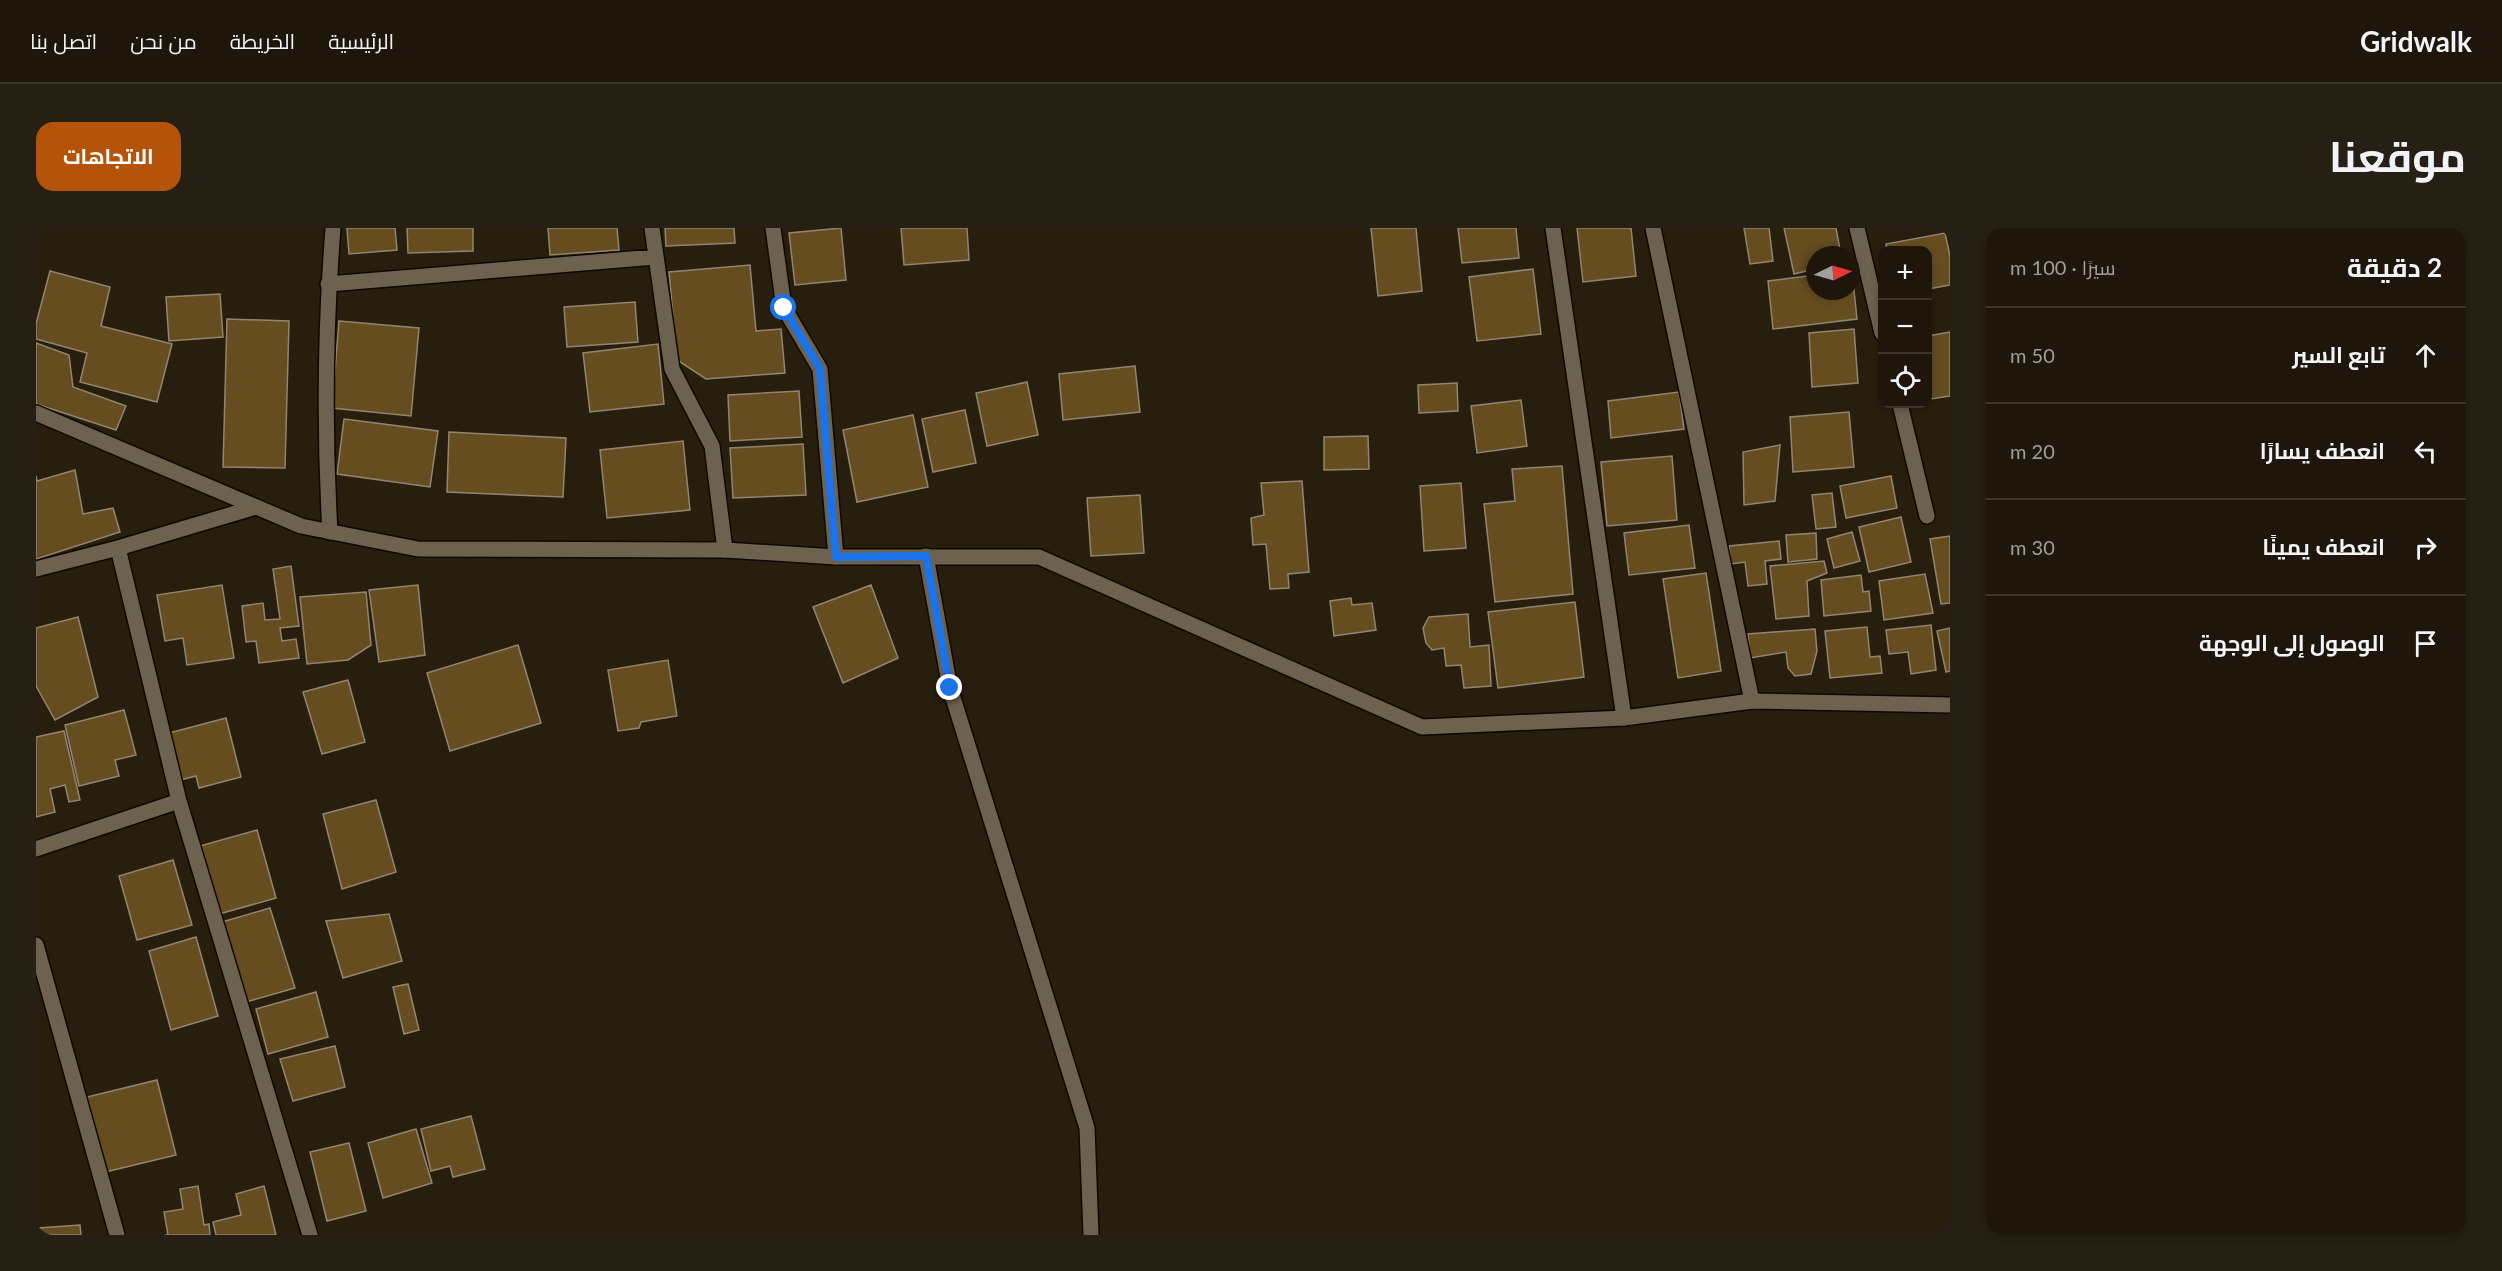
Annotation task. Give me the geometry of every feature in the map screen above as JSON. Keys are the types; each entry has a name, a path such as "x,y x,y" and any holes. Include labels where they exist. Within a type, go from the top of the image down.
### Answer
{"street":[{"path":"330,532 325,448 328,284 333,228"},
{"path":"652,228 672,369 712,446 725,549"},
{"path":"773,228 784,308 820,369 836,557"},
{"path":"1553,228 1624,718"},
{"path":"1653,228 1752,701"},
{"path":"1857,228 1878,316"},
{"path":"328,284 655,257"},
{"path":"1901,408 1927,516"},
{"path":"36,413 301,526 418,549 725,549 836,557 1039,557 1422,727 1624,718 1752,701 1950,705"},
{"path":"36,569 256,507"},
{"path":"117,548 179,801 310,1235"},
{"path":"926,556 950,688 1088,1128 1091,1235"},
{"path":"36,849 179,801"},
{"path":"36,945 117,1235"}],"building":[{"path":"347,228 395,228 397,250 349,254"},
{"path":"407,228 473,228 473,251 408,253"},
{"path":"548,228 617,228 619,250 550,255"},
{"path":"665,228 734,228 735,243 666,246"},
{"path":"841,228 846,280 795,285 789,233"},
{"path":"901,228 967,228 969,260 904,265"},
{"path":"1371,228 1416,228 1422,291 1378,296"},
{"path":"1458,228 1516,228 1519,258 1462,263"},
{"path":"1577,228 1631,228 1636,276 1583,282"},
{"path":"1744,228 1769,228 1773,261 1750,264"},
{"path":"1784,228 1836,228 1839,246 1806,246 1806,271 1794,274"},
{"path":"1945,233 1950,256 1950,285 1932,288 1932,246 1886,246 1886,244"},
{"path":"750,265 756,331 781,329 785,373 706,379 677,360 669,272"},
{"path":"1533,269 1541,334 1477,341 1469,277"},
{"path":"50,271 110,287 101,326 172,344 157,402 80,382 87,353 36,339 36,324"},
{"path":"1806,276 1806,300 1855,300 1857,319 1773,329 1768,281"},
{"path":"220,294 223,337 169,341 166,297"},
{"path":"635,302 638,342 567,347 564,307"},
{"path":"227,319 289,321 285,468 223,467"},
{"path":"339,321 419,328 411,416 332,408"},
{"path":"1854,329 1858,383 1812,387 1809,333"},
{"path":"1950,332 1950,396 1932,399 1932,354 1932,335"},
{"path":"36,343 69,355 73,387 126,406 116,430 36,404"},
{"path":"658,344 664,404 590,412 583,353"},
{"path":"1135,366 1140,412 1063,420 1059,374"},
{"path":"1027,382 1038,435 987,446 976,393"},
{"path":"1457,383 1458,411 1419,413 1418,385"},
{"path":"799,391 802,437 730,441 728,395"},
{"path":"1679,392 1684,429 1611,438 1608,401"},
{"path":"1521,400 1527,446 1477,453 1471,406"},
{"path":"965,410 976,463 933,472 922,419"},
{"path":"1849,412 1854,467 1793,472 1790,417"},
{"path":"913,415 928,487 857,502 843,430"},
{"path":"344,419 438,431 430,487 337,474"},
{"path":"449,432 566,438 563,497 447,492"},
{"path":"1368,436 1369,469 1324,470 1324,437"},
{"path":"683,441 690,510 607,518 600,450"},
{"path":"803,444 806,495 733,498 730,448"},
{"path":"1780,445 1775,501 1744,505 1743,452"},
{"path":"1672,456 1677,520 1607,526 1601,462"},
{"path":"1562,466 1573,594 1495,602 1484,504 1515,501 1512,469"},
{"path":"75,470 83,514 113,508 120,532 36,559 36,476 37,481"},
{"path":"1891,476 1897,508 1846,518 1840,486"},
{"path":"1302,481 1309,572 1288,574 1289,588 1270,589 1266,544 1253,545 1251,518 1264,515 1261,483"},
{"path":"1461,483 1466,548 1424,551 1420,486"},
{"path":"1832,493 1836,527 1816,529 1812,495"},
{"path":"1140,495 1144,553 1091,556 1087,498"},
{"path":"1901,517 1911,562 1869,572 1859,527"},
{"path":"1689,525 1695,568 1629,575 1624,533"},
{"path":"1852,532 1860,561 1834,568 1827,539"},
{"path":"1816,533 1817,559 1788,562 1786,535"},
{"path":"1950,536 1950,603 1941,604 1930,539"},
{"path":"1779,541 1781,559 1765,561 1767,584 1748,586 1745,562 1731,564 1729,546"},
{"path":"1824,561 1827,573 1807,581 1809,616 1776,619 1770,566"},
{"path":"291,566 299,626 280,628 282,641 296,639 299,658 259,663 256,641 246,642 242,606 263,603 265,620 280,619 273,569"},
{"path":"1706,573 1721,671 1678,678 1663,579"},
{"path":"1925,574 1933,613 1884,620 1879,581"},
{"path":"1861,575 1863,592 1869,591 1871,611 1824,616 1821,580"},
{"path":"222,585 234,658 187,665 183,638 165,641 157,595"},
{"path":"418,585 425,655 379,662 369,590"},
{"path":"871,585 898,658 843,683 813,607"},
{"path":"366,592 371,645 348,660 307,664 300,597"},
{"path":"1351,598 1352,605 1372,603 1376,630 1334,636 1330,601"},
{"path":"1575,602 1584,677 1498,688 1488,612"},
{"path":"1468,614 1470,647 1489,645 1491,686 1464,688 1461,665 1446,666 1444,648 1432,650 1426,643 1423,628 1429,617"},
{"path":"78,617 98,697 55,720 36,686 36,628"},
{"path":"1931,625 1936,670 1911,674 1908,652 1889,654 1886,630"},
{"path":"1867,627 1870,657 1880,656 1882,673 1830,678 1825,631"},
{"path":"1950,628 1950,671 1946,672 1937,631"},
{"path":"1815,629 1817,651 1811,674 1795,676 1788,668 1786,652 1750,658 1748,634"},
{"path":"518,645 541,723 450,751 427,673"},
{"path":"668,660 677,716 641,722 639,728 618,731 608,670"},
{"path":"348,680 365,742 322,754 303,692"},
{"path":"124,710 136,755 115,760 119,776 79,786 65,725"},
{"path":"226,718 241,777 199,788 196,776 180,780 169,733"},
{"path":"64,731 80,800 69,802 65,785 50,789 55,812 36,817 36,737"},
{"path":"376,800 396,872 342,889 323,814"},
{"path":"257,830 276,898 219,914 200,846"},
{"path":"173,860 192,925 137,940 119,876"},
{"path":"270,908 295,988 246,1002 222,922"},
{"path":"389,914 402,961 343,978 326,921"},
{"path":"196,937 218,1016 171,1030 149,951"},
{"path":"408,984 419,1030 404,1034 393,987"},
{"path":"316,992 328,1037 268,1054 256,1009"},
{"path":"335,1046 345,1087 293,1101 280,1059"},
{"path":"157,1080 176,1155 105,1172 87,1097"},
{"path":"471,1116 485,1169 453,1177 450,1166 431,1171 421,1129"},
{"path":"416,1129 432,1183 383,1198 368,1143"},
{"path":"349,1143 366,1211 327,1221 310,1152"},
{"path":"198,1186 204,1225 209,1224 210,1235 168,1235 164,1212 183,1209 180,1189"},
{"path":"264,1186 276,1235 216,1235 213,1222 241,1215 236,1194"},
{"path":"80,1225 81,1235 39,1235 38,1228"}],"route":[{"path":"784,308 820,369 836,557 926,556 950,688"}]}
